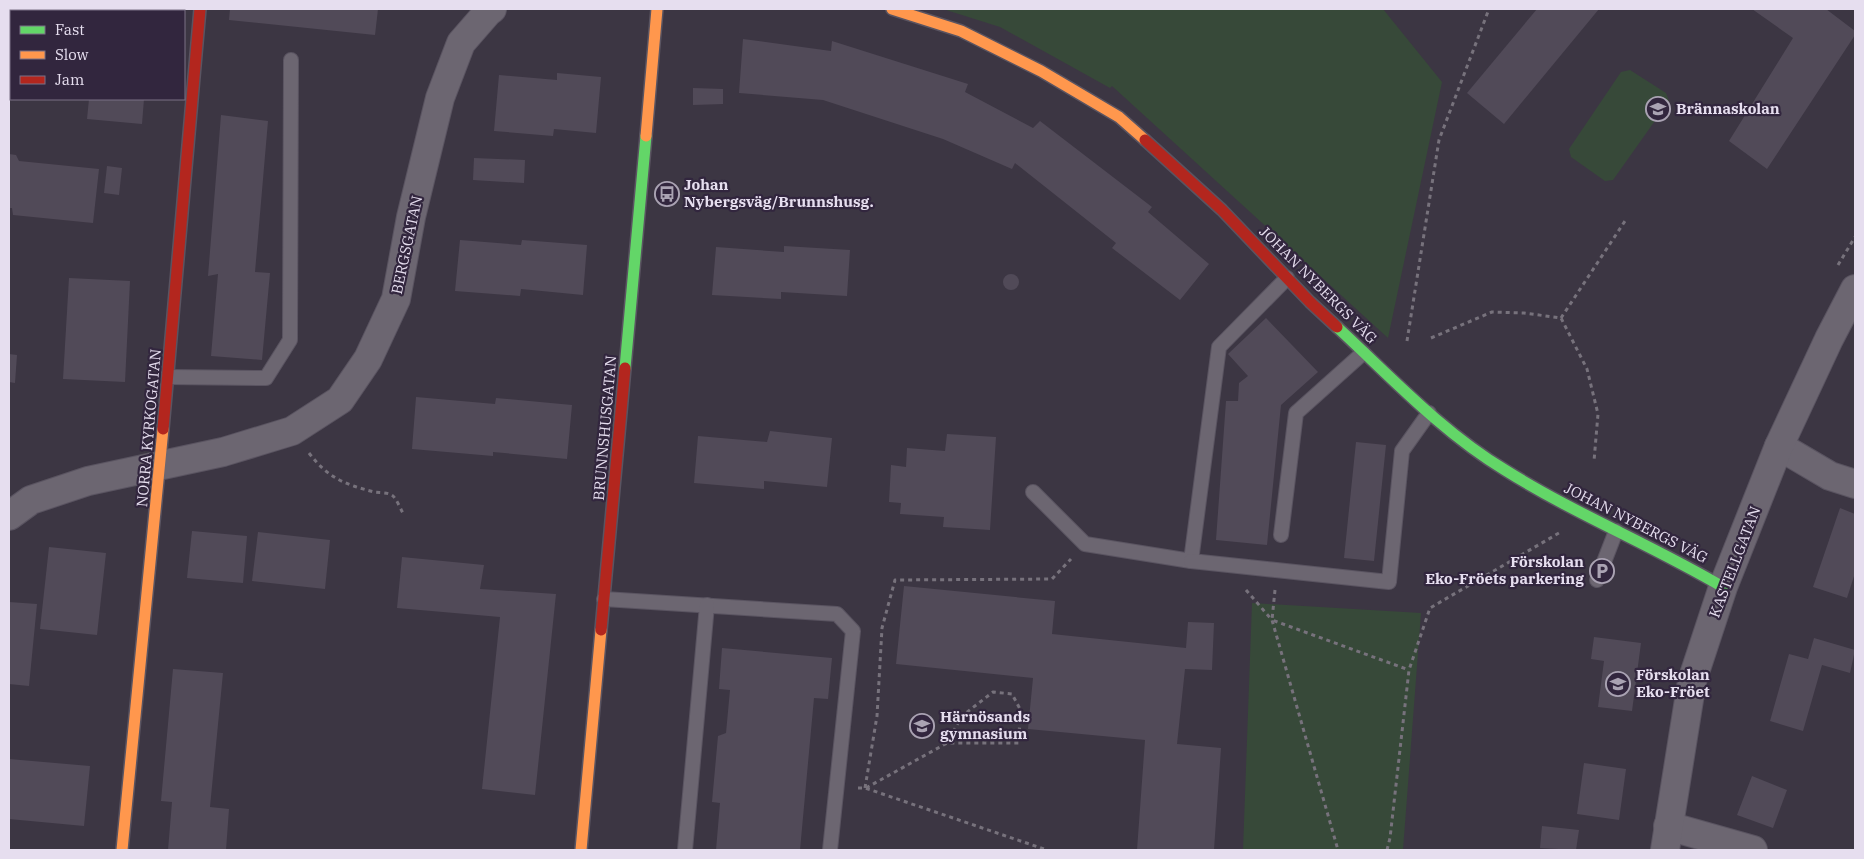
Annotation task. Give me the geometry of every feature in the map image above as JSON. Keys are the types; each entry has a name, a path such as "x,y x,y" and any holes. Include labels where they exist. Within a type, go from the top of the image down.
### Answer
{"street":[{"name":"NORRA KYRKOGATAN","path":"122,850 169,377 200,9"},
{"name":"BERGSGATAN","path":"9,516 31,500 88,481 223,452 292,431 340,400 368,359 396,298 411,217 440,98 461,43 492,9"},
{"name":"BRUNNSHUSGATAN","path":"581,850 657,9"},
{"name":"JOHAN NYBERGS VÄG","path":"892,9 961,31 1041,71 1119,117 1222,210 1287,278 1443,426 1504,470 1588,517 1684,564 1723,587"},
{"name":"KASTELLGATAN","path":"1666,838 1692,681 1723,587 1779,446 1829,339 1855,289"},
{"path":"1779,446 1830,476 1855,484"},
{"path":"1666,838 1753,850"}],"lane":[{"path":"169,377 266,378 290,340 291,60"},
{"path":"1192,561 1219,347 1287,278"},
{"path":"1281,535 1296,413 1364,353"},
{"path":"1033,492 1085,544 1192,561 1389,582 1402,450 1429,413"},
{"path":"1596,580 1616,531"},
{"path":"604,599 837,614 853,631 830,850"},
{"path":"685,850 707,605"}],"path":[{"path":"1407,341 1438,140 1489,9"},
{"path":"1561,318 1626,218"},
{"path":"1431,338 1492,312 1524,313 1561,318"},
{"path":"1561,318 1587,369 1598,414 1594,461"},
{"path":"292,431 326,472 342,482 394,497 402,513"},
{"path":"1387,850 1390,838 1409,670 1430,608 1588,517"},
{"path":"865,788 877,716 882,628 895,580 1052,578 1085,544"},
{"path":"1227,565 1272,620 1338,850"},
{"path":"1272,620 1409,670"},
{"path":"865,788 946,743 1019,743 1020,709 1012,694 993,692 962,716 946,743"},
{"path":"837,788 865,788 1047,850"}],"green space":[{"path":"943,9 1383,9 1442,82 1388,338 1112,86 1110,88 1000,27"},
{"path":"1630,70 1666,93 1669,101 1613,180 1605,181 1571,157 1569,149 1621,72"},
{"path":"1252,603 1421,613 1403,850 1243,850"}],"building":[{"path":"9,9 133,9 10,10 10,41"},
{"path":"230,9 378,9 375,35 229,20"},
{"path":"1537,9 1599,9 1504,124 1467,93"},
{"path":"1752,9 1826,9 1855,31 1855,35 1767,169 1729,141 1793,38"},
{"path":"743,39 831,51 832,41 968,84 965,92 1033,128 1040,121 1152,207 1148,212 1209,264 1180,300 1112,248 1116,243 1015,163 1012,169 943,139 823,100 739,93"},
{"path":"557,73 601,77 596,133 554,129 553,136 494,131 499,75 557,80"},
{"path":"693,88 723,89 723,104 693,105"},
{"path":"89,100 144,100 142,124 87,119"},
{"path":"221,115 268,121 255,272 270,273 262,360 211,356 218,274 208,276"},
{"path":"9,154 16,155 19,161 99,169 93,223 13,215 12,208 9,208"},
{"path":"474,158 525,160 524,183 473,180"},
{"path":"107,166 122,168 119,195 104,193"},
{"path":"460,240 521,245 522,240 587,245 583,295 521,289 520,296 455,291"},
{"path":"784,246 850,250 847,296 781,292 781,299 712,295 716,247 784,252"},
{"path":"1008,274 1014,274 1019,279 1017,288 1008,290 1003,285 1003,279"},
{"path":"69,278 130,281 125,382 63,379"},
{"path":"1266,318 1318,372 1281,405 1267,545 1216,540 1226,401 1238,401 1239,383 1248,376 1228,354"},
{"path":"9,354 17,355 15,383 9,382"},
{"path":"416,397 495,404 496,398 572,405 567,459 493,452 493,456 412,449"},
{"path":"770,431 832,438 827,487 764,481 764,489 694,483 698,436 767,442"},
{"path":"947,434 996,437 990,530 943,527 944,517 900,514 901,503 889,502 891,465 906,467 907,448 945,451"},
{"path":"1356,442 1386,445 1374,561 1344,558"},
{"path":"1840,508 1855,514 1855,573 1847,598 1813,587"},
{"path":"192,531 247,536 243,583 187,578"},
{"path":"258,532 330,540 325,589 252,581"},
{"path":"49,547 106,553 97,635 40,629"},
{"path":"402,557 484,565 480,589 556,594 535,795 482,789 500,617 397,608"},
{"path":"904,586 1055,601 1052,634 1186,648 1188,622 1214,623 1212,670 1185,669 1177,744 1221,748 1214,850 1137,850 1145,740 1028,729 1033,678 896,664"},
{"path":"9,602 37,604 29,686 9,684"},
{"name":"Förskolan Eko-Fröet","path":"1594,637 1641,643 1632,711 1598,707 1604,661 1591,659"},
{"path":"1814,638 1855,650 1850,673 1822,665 1803,731 1770,721 1789,654 1808,659"},
{"path":"722,648 832,658 828,699 814,698 800,850 716,850 720,803 712,802 718,736 726,733 730,690 719,689"},
{"path":"173,669 223,673 210,807 229,809 226,850 168,850 172,802 161,801"},
{"path":"9,759 90,766 84,826 9,819"},
{"path":"1584,763 1626,769 1619,820 1577,814"},
{"path":"1752,776 1787,790 1773,828 1737,815"},
{"path":"1542,826 1579,830 1576,850 1540,848"}],"traffic: fast":[{"path":"625,368 646,136"},
{"path":"1337,327 1438,421 1482,455 1559,501 1723,587"}],"traffic: slow":[{"path":"646,136 657,9"},
{"path":"892,9 961,31 1041,71 1119,117 1145,140"},
{"path":"122,850 163,429"},
{"path":"581,850 601,630"}],"traffic: jam":[{"path":"163,429 200,9"},
{"path":"1145,140 1222,210 1310,302 1337,327"},
{"path":"601,630 625,368"}],"place":[{"name":"Brännaskolan","path":"1658,109"},
{"name":"Johan Nybergsväg/Brunnshusg.","path":"667,194"},
{"name":"Förskolan Eko-Fröets parkering","path":"1602,571"},
{"name":"Förskolan Eko-Fröet","path":"1618,684"},
{"name":"Härnösands gymnasium","path":"922,726"}]}
